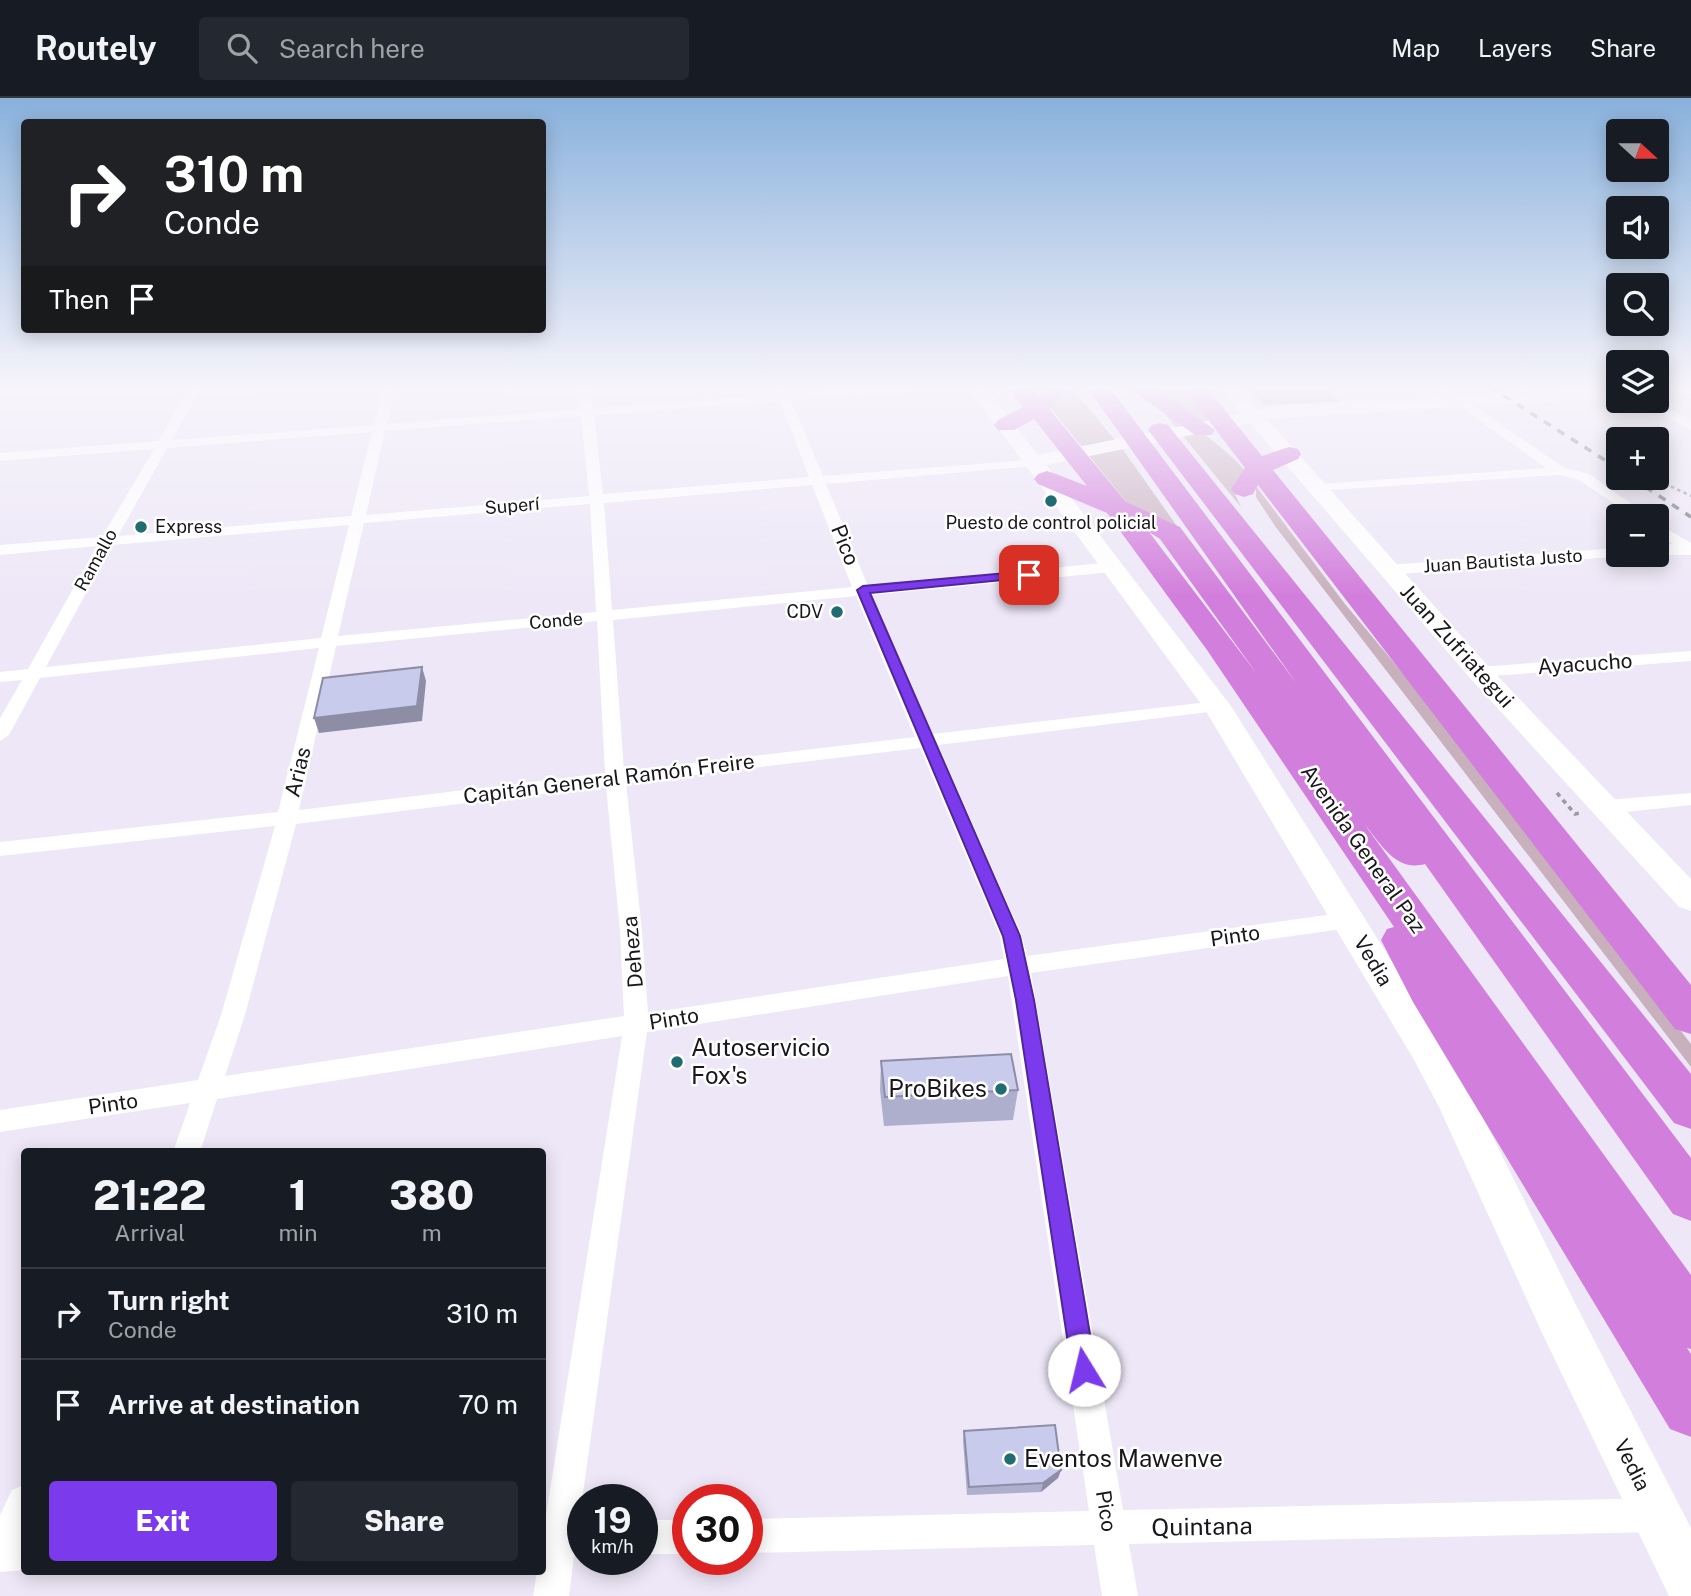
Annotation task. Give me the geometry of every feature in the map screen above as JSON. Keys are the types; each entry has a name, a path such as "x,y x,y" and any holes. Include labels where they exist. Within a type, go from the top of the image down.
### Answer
{"highway":[{"name":"Avenida General Paz","path":"1072,457 1104,491 1203,623 1691,1322"},
{"path":"1153,457 1691,1198"},
{"path":"1160,457 1516,884 1691,1109"},
{"path":"1243,457 1257,471"},
{"path":"1246,457 1691,1017"},
{"path":"1277,457 1257,471 1244,491 1252,509 1439,751 1516,884"},
{"path":"1046,466 1090,496 1149,521 1175,539 1369,805 1568,1030"},
{"path":"1522,802 1691,980"},
{"path":"1336,810 1428,990 1691,1408"}],"street":[{"name":"Ramallo","path":"0,735 156,457"},
{"name":"Arias","path":"187,1148 233,1015 287,818 374,457"},
{"name":"Deheza","path":"551,1596 562,1539 636,1024 636,976 615,778 592,457"},
{"name":"Pico","path":"809,457 925,740 1011,936 1025,1000 1120,1596"},
{"name":"Vedia","path":"1042,457 1112,567 1217,706 1349,920 1455,1102 1565,1331 1691,1583"},
{"name":"Superí","path":"0,550 819,481 1046,466 1083,457"},
{"name":"Juan Zufriategui","path":"1291,457 1479,672 1691,899"},
{"path":"1539,457 1559,471"},
{"path":"1318,488 1559,471 1584,477 1625,504"},
{"path":"1669,535 1690,549"},
{"path":"1669,550 1690,549"},
{"name":"Juan Bautista Justo","path":"1388,570 1606,554"},
{"name":"Conde","path":"0,677 330,642 1112,567"},
{"name":"Ayacucho","path":"1479,672 1691,656"},
{"name":"Capitán General Ramón Freire","path":"0,849 287,818 1217,706"},
{"path":"1607,807 1691,799"},
{"name":"Pinto","path":"0,1121 1017,966 1349,920"},
{"path":"21,1508 0,1554 21,1553"},
{"name":"Quintana","path":"763,1536 1658,1516"}],"path":[{"path":"1597,485 1636,488 1670,486 1691,496"}],"shaded area":[{"path":"1090,457 1128,457 1193,549 1132,509"},
{"path":"1200,457 1232,457 1246,472 1234,492 1241,507"},
{"path":"1256,486 1345,604 1410,682 1691,1044 1691,1067 1275,526 1256,497"}],"building":[{"path":"422,667 417,706 314,718 323,678"},
{"path":"1011,1054 1018,1090 885,1097 881,1061"},
{"name":"Eventos Mawenve","path":"1055,1425 1061,1470 1043,1483 969,1487 964,1431"}],"railway":[{"path":"1600,457 1606,461"},
{"path":"1650,490 1691,517"}],"place":[{"name":"Puesto de control policial","path":"1051,501"},
{"name":"Express","path":"141,527"},
{"name":"CDV","path":"837,612"},
{"name":"Autoservicio Fox's","path":"677,1062"},
{"name":"ProBikes","path":"1001,1089"},
{"name":"Eventos Mawenve","path":"1010,1459"}],"route":[{"path":"1029,575 863,590 1011,936 1025,1000 1084,1370"}]}
